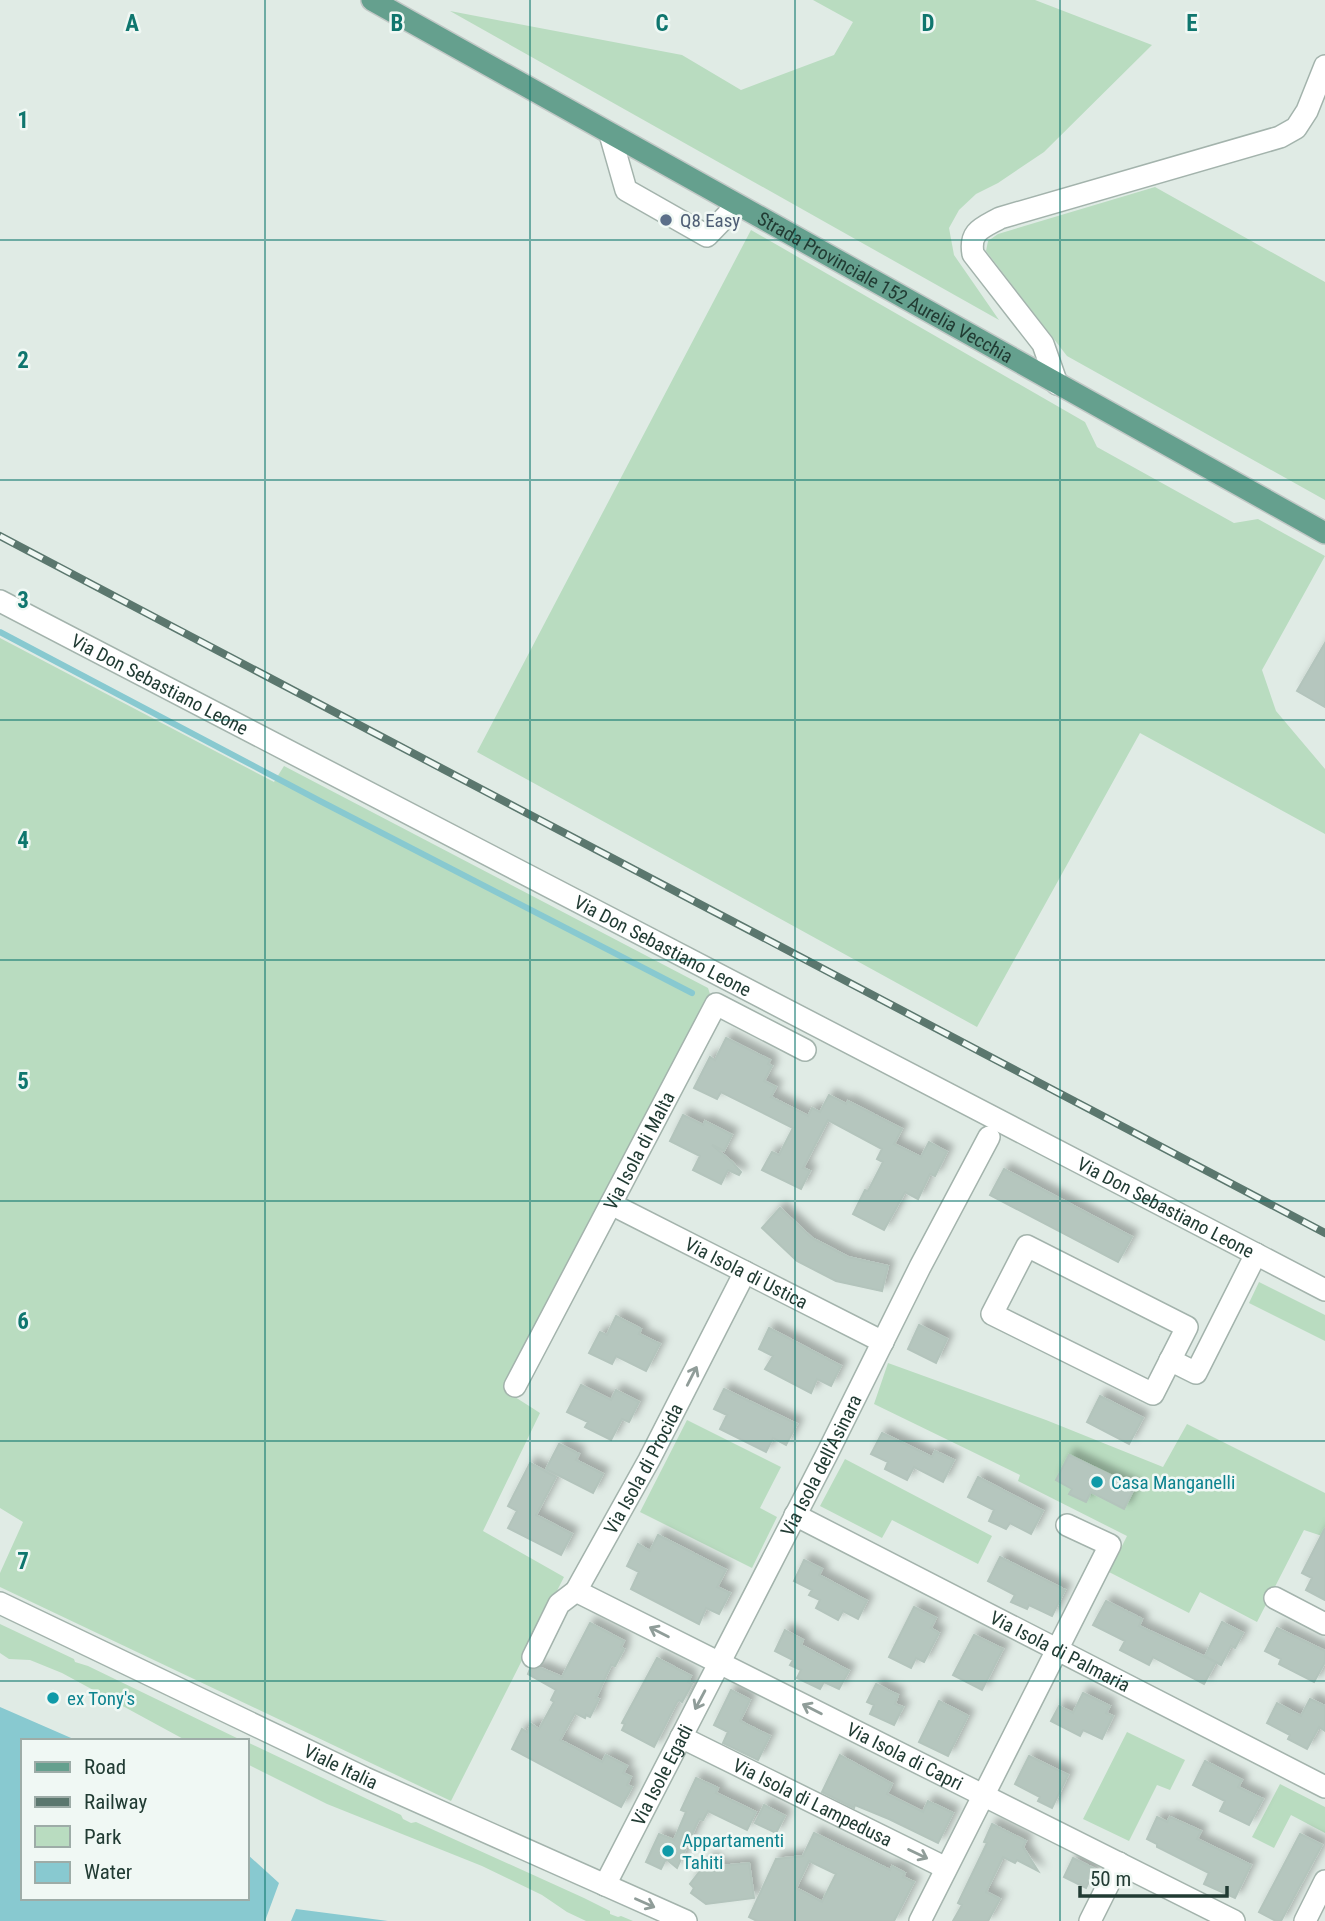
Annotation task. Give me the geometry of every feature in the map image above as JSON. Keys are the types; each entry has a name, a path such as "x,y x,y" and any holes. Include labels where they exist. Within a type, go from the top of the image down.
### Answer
{"main road":[{"name":"Strada Provinciale 152 Aurelia Vecchia","path":"372,0 1325,533"}],"street":[{"path":"1057,384 1043,344 973,254 971,242 977,231 1000,218 1280,137 1296,128 1307,111 1325,66"},
{"path":"610,134 626,190 707,236 737,205"},
{"name":"Via Don Sebastiano Leone","path":"0,601 1325,1290"},
{"name":"Via Isola di Malta","path":"515,1386 716,1004 805,1050"},
{"name":"Via Isola dell'Asinara","path":"720,1663 921,1264 989,1137"},
{"name":"Via Isola di Ustica","path":"611,1204 883,1342"},
{"path":"1027,1246 1187,1327 1170,1360 1153,1394 992,1314 1027,1246"},
{"path":"1170,1360 1196,1373 1256,1254"},
{"name":"Via Isola di Procida","path":"533,1657 559,1604 576,1591 649,1460 745,1272"},
{"name":"Via Isola di Palmaria","path":"795,1515 1325,1787"},
{"path":"920,1921 1110,1545 1067,1525"},
{"name":"Via Isola di Capri","path":"576,1591 1234,1921"},
{"path":"1275,1598 1325,1624"},
{"name":"Viale Italia","path":"0,1603 365,1778 686,1921"},
{"name":"Via Isole Egadi","path":"605,1885 720,1663"},
{"name":"Via Isola di Lampedusa","path":"681,1737 946,1868"},
{"path":"1090,1921 1119,1863"},
{"path":"1305,1921 1325,1881"}],"green space":[{"path":"813,0 1035,0 1152,45 1044,152 998,183 976,194 959,210 949,228 954,255 999,320 450,11 682,55 741,90 834,55 853,22"},
{"path":"1155,187 1325,282 1325,500 1067,356 986,251 988,241 998,234"},
{"path":"751,230 1085,422 1097,447 1234,523 1258,519 1325,556 1262,670 1276,711 1325,769 1325,834 1140,733 977,1027 477,752"},
{"path":"0,638 274,782 284,766 708,988 711,997 504,1390 540,1413 483,1531 564,1577 451,1801 0,1587 0,1573 23,1522 0,1508"},
{"path":"1259,1282 1325,1315 1325,1341 1249,1303"},
{"path":"888,1363 1046,1420 1163,1467 1187,1424 1325,1493 1325,1537 1304,1530 1257,1622 1200,1592 1189,1613 1109,1572 1127,1536 1018,1481 1020,1475 874,1404"},
{"path":"687,1420 781,1467 760,1508 777,1517 752,1568 640,1512"},
{"path":"845,1459 992,1536 978,1564 892,1520 882,1538 820,1506"},
{"path":"0,1624 239,1739 183,1739 62,1673 30,1660 9,1659 0,1653"},
{"path":"1127,1732 1185,1760 1170,1790 1157,1785 1129,1841 1083,1819"},
{"path":"248,1742 401,1815 411,1823 416,1822 584,1898 610,1911 610,1914 633,1921 586,1921 542,1895 482,1866 327,1804 248,1764"},
{"path":"1280,1784 1325,1807 1325,1833 1291,1815 1274,1848 1252,1837"}],"water":[{"path":"0,1707 73,1739 21,1739 21,1900 248,1900 248,1855 279,1883 265,1921 0,1921"},
{"path":"296,1909 388,1921 291,1921"}],"building":[{"path":"1325,643 1325,707 1297,691"},
{"path":"726,1038 770,1060 768,1064 772,1066 764,1081 776,1087 771,1097 808,1116 812,1108 820,1112 829,1095 846,1104 848,1101 902,1129 894,1144 921,1157 929,1142 947,1152 935,1176 930,1174 918,1199 905,1192 884,1230 853,1214 883,1162 877,1159 882,1149 828,1120 803,1168 810,1171 801,1189 762,1170 772,1152 779,1155 793,1128 721,1092 717,1099 694,1088 710,1057 715,1060"},
{"path":"683,1115 703,1125 705,1121 732,1135 724,1151 712,1145 741,1172 739,1175 728,1170 721,1184 693,1170 700,1156 670,1141"},
{"path":"1004,1169 1132,1237 1118,1262 990,1195"},
{"path":"780,1208 812,1238 848,1257 888,1266 882,1291 836,1281 797,1261 762,1228"},
{"path":"616,1316 641,1329 639,1334 660,1344 646,1371 616,1356 612,1364 589,1353 600,1332 607,1335"},
{"path":"919,1325 947,1339 936,1363 908,1349"},
{"path":"769,1328 841,1366 831,1386 817,1379 811,1393 765,1369 773,1356 759,1349"},
{"path":"581,1385 611,1400 616,1390 639,1402 629,1422 622,1419 611,1440 585,1427 588,1422 567,1412"},
{"path":"724,1389 797,1424 786,1445 773,1438 766,1452 720,1429 727,1415 714,1409"},
{"path":"1100,1396 1143,1418 1129,1444 1087,1422"},
{"path":"882,1433 932,1457 935,1451 954,1460 943,1482 914,1467 907,1480 885,1469 888,1462 871,1454"},
{"path":"559,1444 579,1454 576,1460 603,1474 593,1493 546,1469"},
{"name":"Casa Manganelli","path":"1069,1455 1135,1487 1124,1509 1091,1492 1086,1502 1069,1494 1072,1489 1056,1480"},
{"path":"530,1463 556,1477 536,1515 572,1534 561,1555 508,1528 517,1511 508,1506"},
{"path":"978,1477 1043,1511 1031,1534 1010,1523 1006,1529 989,1521 994,1510 968,1497"},
{"path":"1325,1528 1325,1600 1306,1590 1312,1578 1302,1573"},
{"path":"658,1535 726,1570 717,1587 730,1593 719,1614 706,1608 699,1624 631,1589 639,1572 627,1566 638,1544 650,1551"},
{"path":"1000,1557 1065,1590 1052,1616 1029,1605 1027,1609 1011,1602 1015,1595 988,1581"},
{"path":"804,1560 822,1569 819,1575 867,1601 858,1619 843,1611 838,1620 816,1608 820,1600 809,1595 812,1590 794,1581"},
{"path":"1106,1601 1142,1619 1139,1626 1216,1662 1204,1684 1153,1657 1149,1665 1120,1650 1125,1641 1093,1625"},
{"path":"914,1607 936,1618 931,1628 939,1633 924,1662 916,1658 911,1668 889,1657"},
{"path":"1222,1622 1243,1633 1235,1648 1231,1646 1221,1665 1205,1656"},
{"path":"590,1623 624,1641 621,1647 624,1649 615,1666 611,1665 590,1717 586,1715 585,1718 575,1713 560,1740 602,1762 606,1755 627,1766 623,1773 631,1777 627,1785 632,1787 621,1807 512,1749 522,1729 527,1732 531,1724 539,1729 554,1702 551,1700 556,1690 528,1674 530,1669 541,1668 562,1677"},
{"path":"1277,1628 1325,1651 1325,1662 1314,1682 1279,1664 1281,1659 1265,1651"},
{"path":"785,1630 803,1640 801,1645 849,1671 839,1689 824,1682 820,1689 797,1678 801,1670 790,1665 793,1660 775,1651"},
{"path":"974,1635 1003,1649 982,1690 953,1675"},
{"path":"657,1658 691,1676 688,1682 692,1684 682,1702 677,1702 654,1747 622,1730 625,1724 622,1723"},
{"path":"876,1684 898,1695 895,1704 903,1707 894,1725 870,1714 874,1705 867,1702"},
{"path":"731,1690 750,1700 740,1721 770,1736 758,1760 723,1743 728,1732 714,1725"},
{"path":"1083,1693 1110,1706 1106,1713 1113,1716 1102,1739 1083,1730 1080,1736 1051,1721 1059,1706 1073,1713"},
{"path":"1310,1699 1325,1706 1325,1731 1319,1727 1307,1749 1288,1739 1290,1735 1267,1723 1277,1703 1301,1716"},
{"path":"939,1701 968,1716 948,1756 919,1742"},
{"path":"840,1755 892,1784 887,1794 923,1812 928,1801 953,1813 938,1843 889,1819 855,1805 854,1808 822,1792"},
{"path":"1029,1756 1068,1775 1052,1808 1038,1801 1040,1797 1015,1784"},
{"path":"1205,1761 1242,1780 1238,1787 1263,1799 1249,1825 1220,1811 1225,1801 1193,1785"},
{"path":"696,1778 718,1788 716,1793 756,1812 747,1830 708,1811 703,1820 699,1819 677,1868 666,1859 661,1869 646,1862 659,1834 674,1840 686,1812 681,1810"},
{"path":"764,1805 785,1816 776,1833 755,1823"},
{"path":"1157,1817 1167,1822 1170,1817 1201,1831 1197,1839 1251,1865 1235,1898 1204,1884 1209,1873 1157,1847 1157,1844 1147,1839"},
{"path":"992,1824 1026,1841 1023,1847 1038,1871 1017,1860 1015,1863 1003,1857 986,1892 1000,1899 988,1921 953,1921 962,1905 958,1903 987,1843 984,1842"},
{"path":"814,1833 890,1870 892,1866 905,1873 903,1877 914,1882 894,1921 757,1921 749,1917 776,1859 803,1856","holes":["809,1861 836,1874 822,1902 796,1888"]},
{"path":"1300,1834 1322,1845 1281,1921 1276,1921 1259,1912"},
{"path":"710,1858 720,1866 749,1863 754,1898 706,1904 691,1893 694,1888 690,1884"},
{"path":"1073,1858 1095,1869 1086,1888 1064,1877"}],"waterway":[{"path":"0,632 692,993"}],"railway":[{"path":"0,536 1325,1233"}],"place":[{"name":"Q8 Easy","path":"666,220"},
{"name":"Casa Manganelli","path":"1097,1482"},
{"name":"ex Tony's","path":"53,1698"},
{"name":"Appartamenti Tahiti","path":"668,1851"}]}
